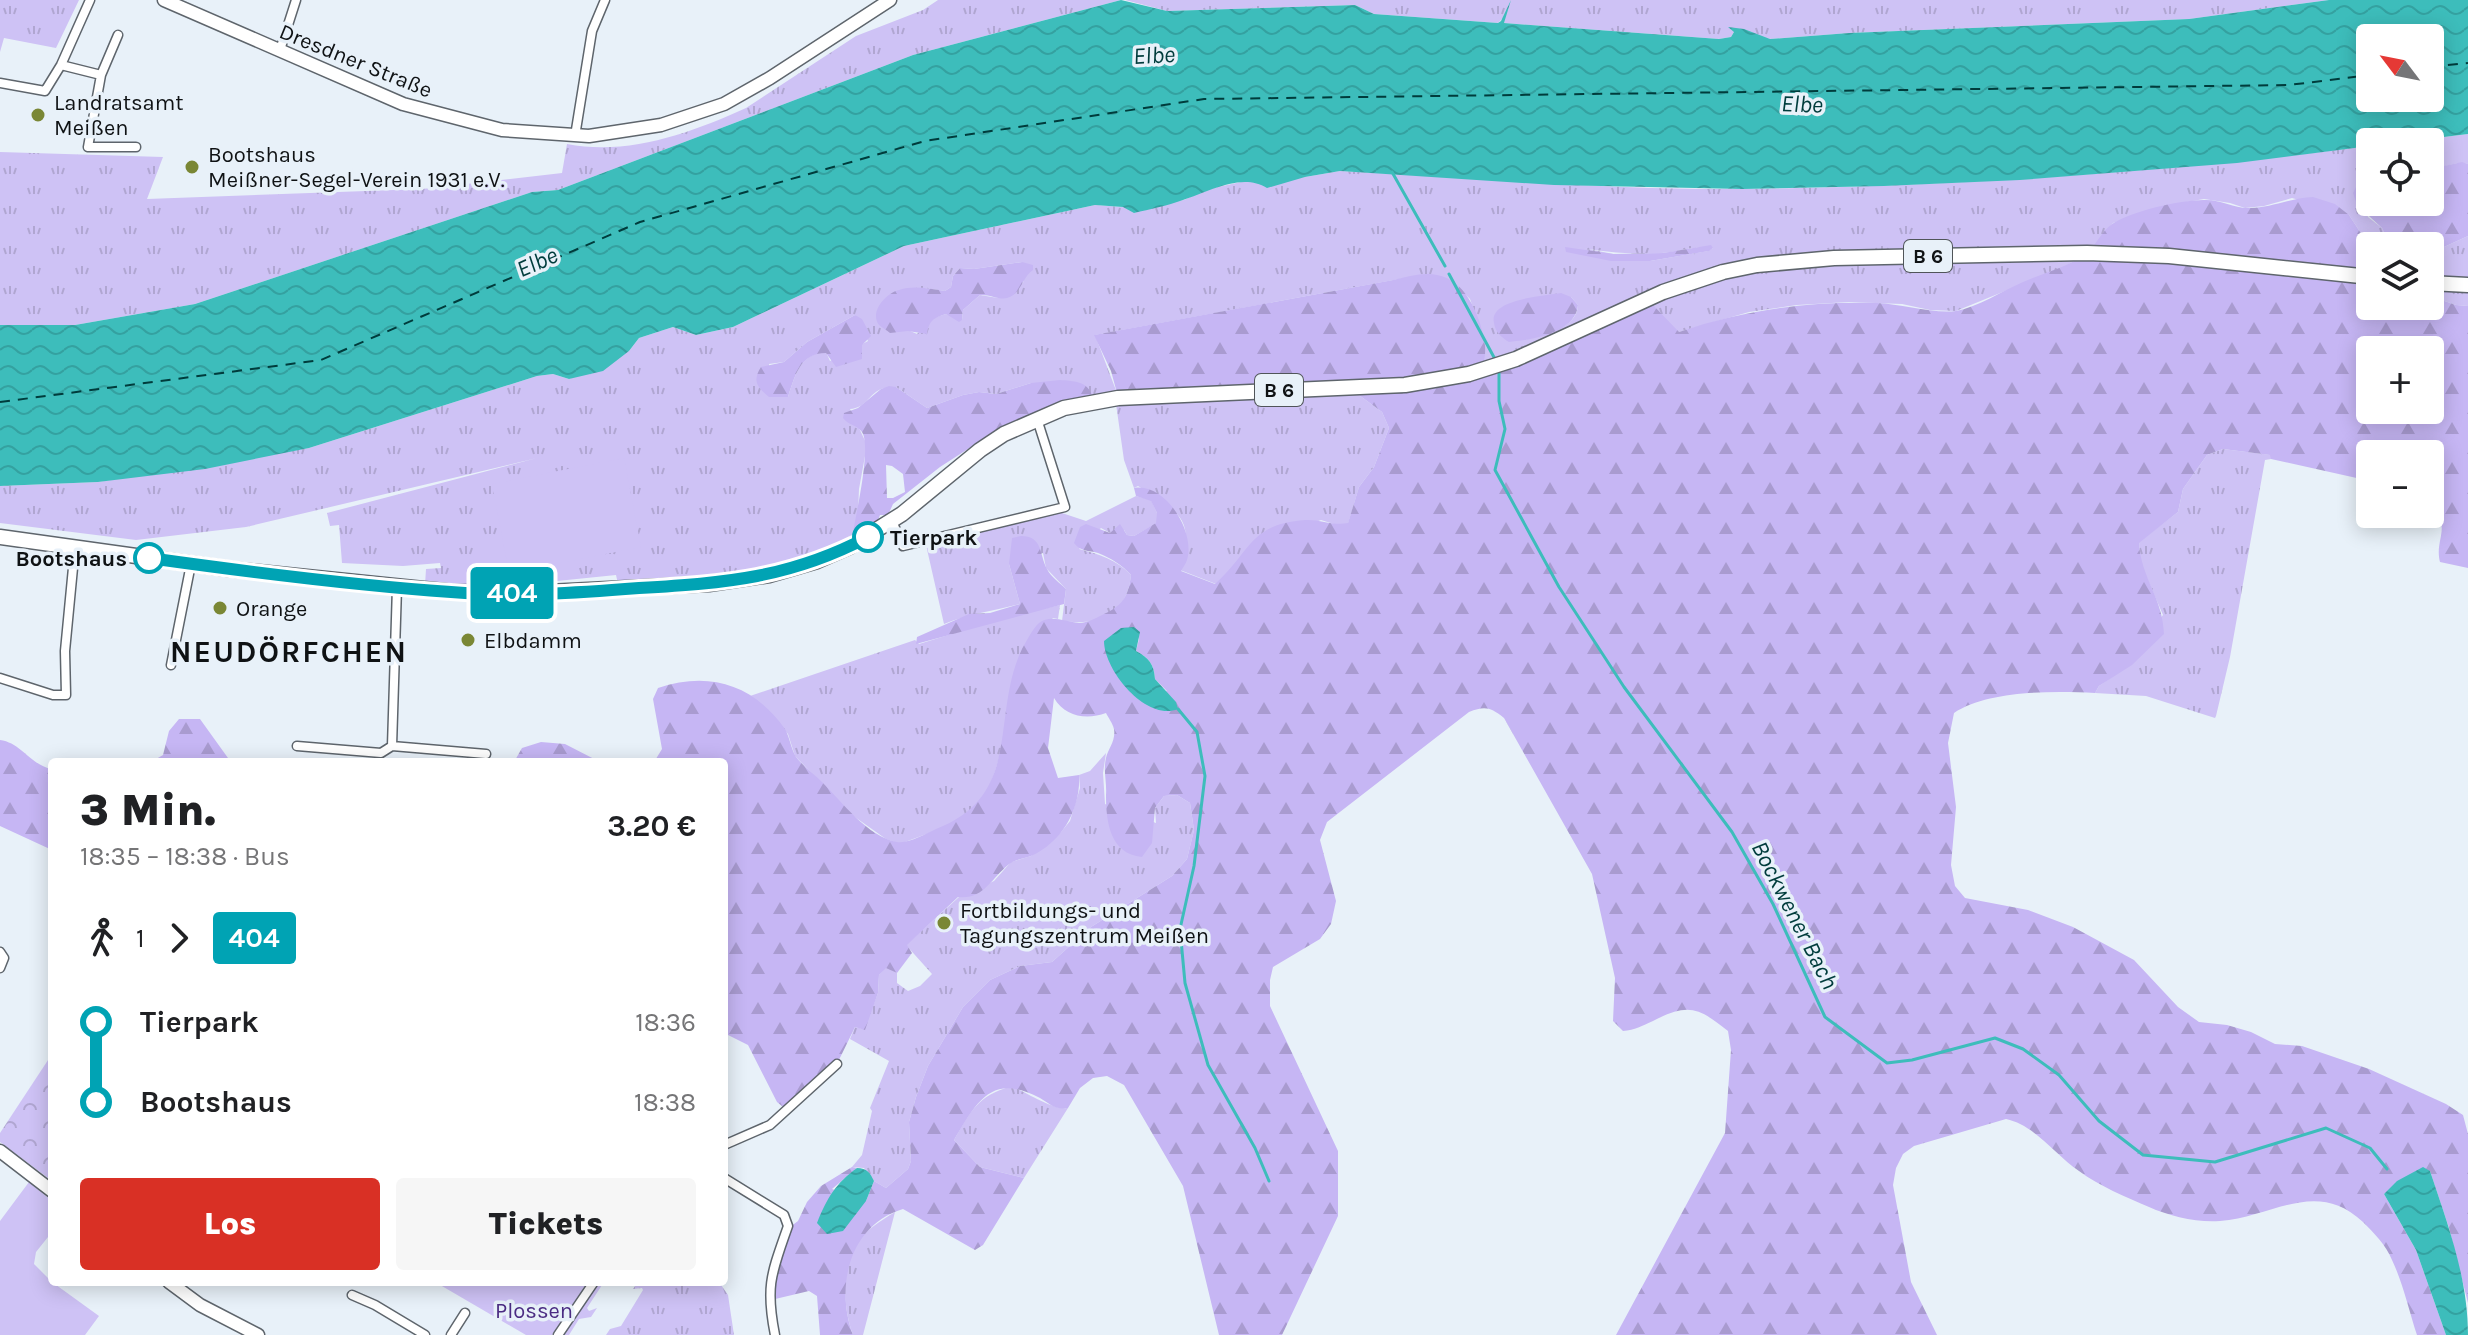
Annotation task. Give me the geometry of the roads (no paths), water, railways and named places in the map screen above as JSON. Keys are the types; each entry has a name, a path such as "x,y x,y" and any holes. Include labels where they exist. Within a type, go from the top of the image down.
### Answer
{"main road":[{"name":"Dresdner Straße","path":"164,0 403,104 502,130 575,136 641,130 724,104 890,0"},
{"name":"B 6","path":"0,537 191,564 453,592 629,589 739,580 817,561 859,542 892,521 1004,434 1064,408 1118,398 1405,385 1434,381 1499,365 1663,292 1723,272 1757,265 1834,258 2087,253 2169,256 2356,276"},
{"path":"2444,284 2468,285"},
{"path":"0,1151 48,1188"},
{"path":"174,1286 200,1305 258,1335"}],"street":[{"path":"0,83 45,91 61,65 90,0"},
{"path":"280,50 296,0"},
{"path":"575,136 592,31 605,0"},
{"path":"118,35 101,75 88,147 136,147"},
{"path":"61,65 101,75"},
{"path":"892,521 903,546 1065,507 1037,419"},
{"path":"0,678 53,695 66,695 65,651 75,547"},
{"path":"171,665 191,564"},
{"path":"392,746 397,587"},
{"path":"297,746 381,753 392,746 486,754"},
{"path":"0,952 4,958 0,968"},
{"path":"728,1143 770,1125 837,1064"},
{"path":"728,1180 784,1215 788,1226 771,1277 769,1307 775,1335"},
{"path":"558,1335 591,1286"},
{"path":"352,1295 425,1335"},
{"path":"451,1335 465,1313"}],"water":[{"name":"Elbe","path":"1121,0 1167,11 1355,5 1374,14 1498,23 1511,0 1504,23 1719,39 1731,37 1734,32 1728,27 1744,29 1770,39 2189,19 2329,0 2468,0 2468,134 2444,137 2444,128 2356,128 2356,148 2237,163 2020,180 1884,186 1742,189 1554,185 1340,171 1267,188 1247,182 1236,183 1134,213 1123,207 1095,205 904,246 733,327 696,335 673,327 639,338 629,351 603,371 569,379 553,374 537,376 309,448 205,469 98,482 0,486 0,325 75,325 195,304 532,192 558,190 913,55"},
{"path":"1134,627 1140,632 1136,651 1150,662 1155,679 1176,702 1178,709 1166,711 1141,701 1129,691 1111,666 1104,641 1121,628"},
{"path":"2423,1167 2430,1171 2456,1252 2465,1293 2468,1335 2446,1335 2416,1250 2384,1194 2397,1181"},
{"path":"857,1168 868,1172 874,1181 866,1201 843,1231 827,1234 817,1223 821,1214 838,1185"}],"waterway":[{"path":"1392,172 1445,266"},
{"name":"Bockwener Bach","path":"1449,274 1496,361"},
{"name":"Bockwener Bach","path":"1499,368 1499,401 1505,429 1495,470 1559,587 1624,687 1732,832 1773,904 1825,1017 1887,1063 1912,1060 1995,1038 2023,1049 2059,1075 2099,1121 2143,1155 2215,1162 2326,1128 2370,1148 2387,1169"},
{"path":"1178,709 1197,732 1205,776 1194,866 1180,929 1185,983 1208,1065 1255,1148 1269,1181"}],"place":[{"name":"Landratsamt Meißen","path":"38,115"},
{"name":"Bootshaus Meißner-Segel-Verein 1931 e.V.","path":"192,167"},
{"name":"Tierpark","path":"868,537"},
{"name":"Bootshaus","path":"149,558"},
{"name":"Orange","path":"220,608"},
{"name":"Elbdamm","path":"468,640"},
{"name":"Fortbildungs- und Tagungszentrum Meißen","path":"944,923"}],"district":[{"name":"NEUDÖRFCHEN","path":"289,652"}],"park label":[{"name":"Plossen","path":"534,1310"}]}
